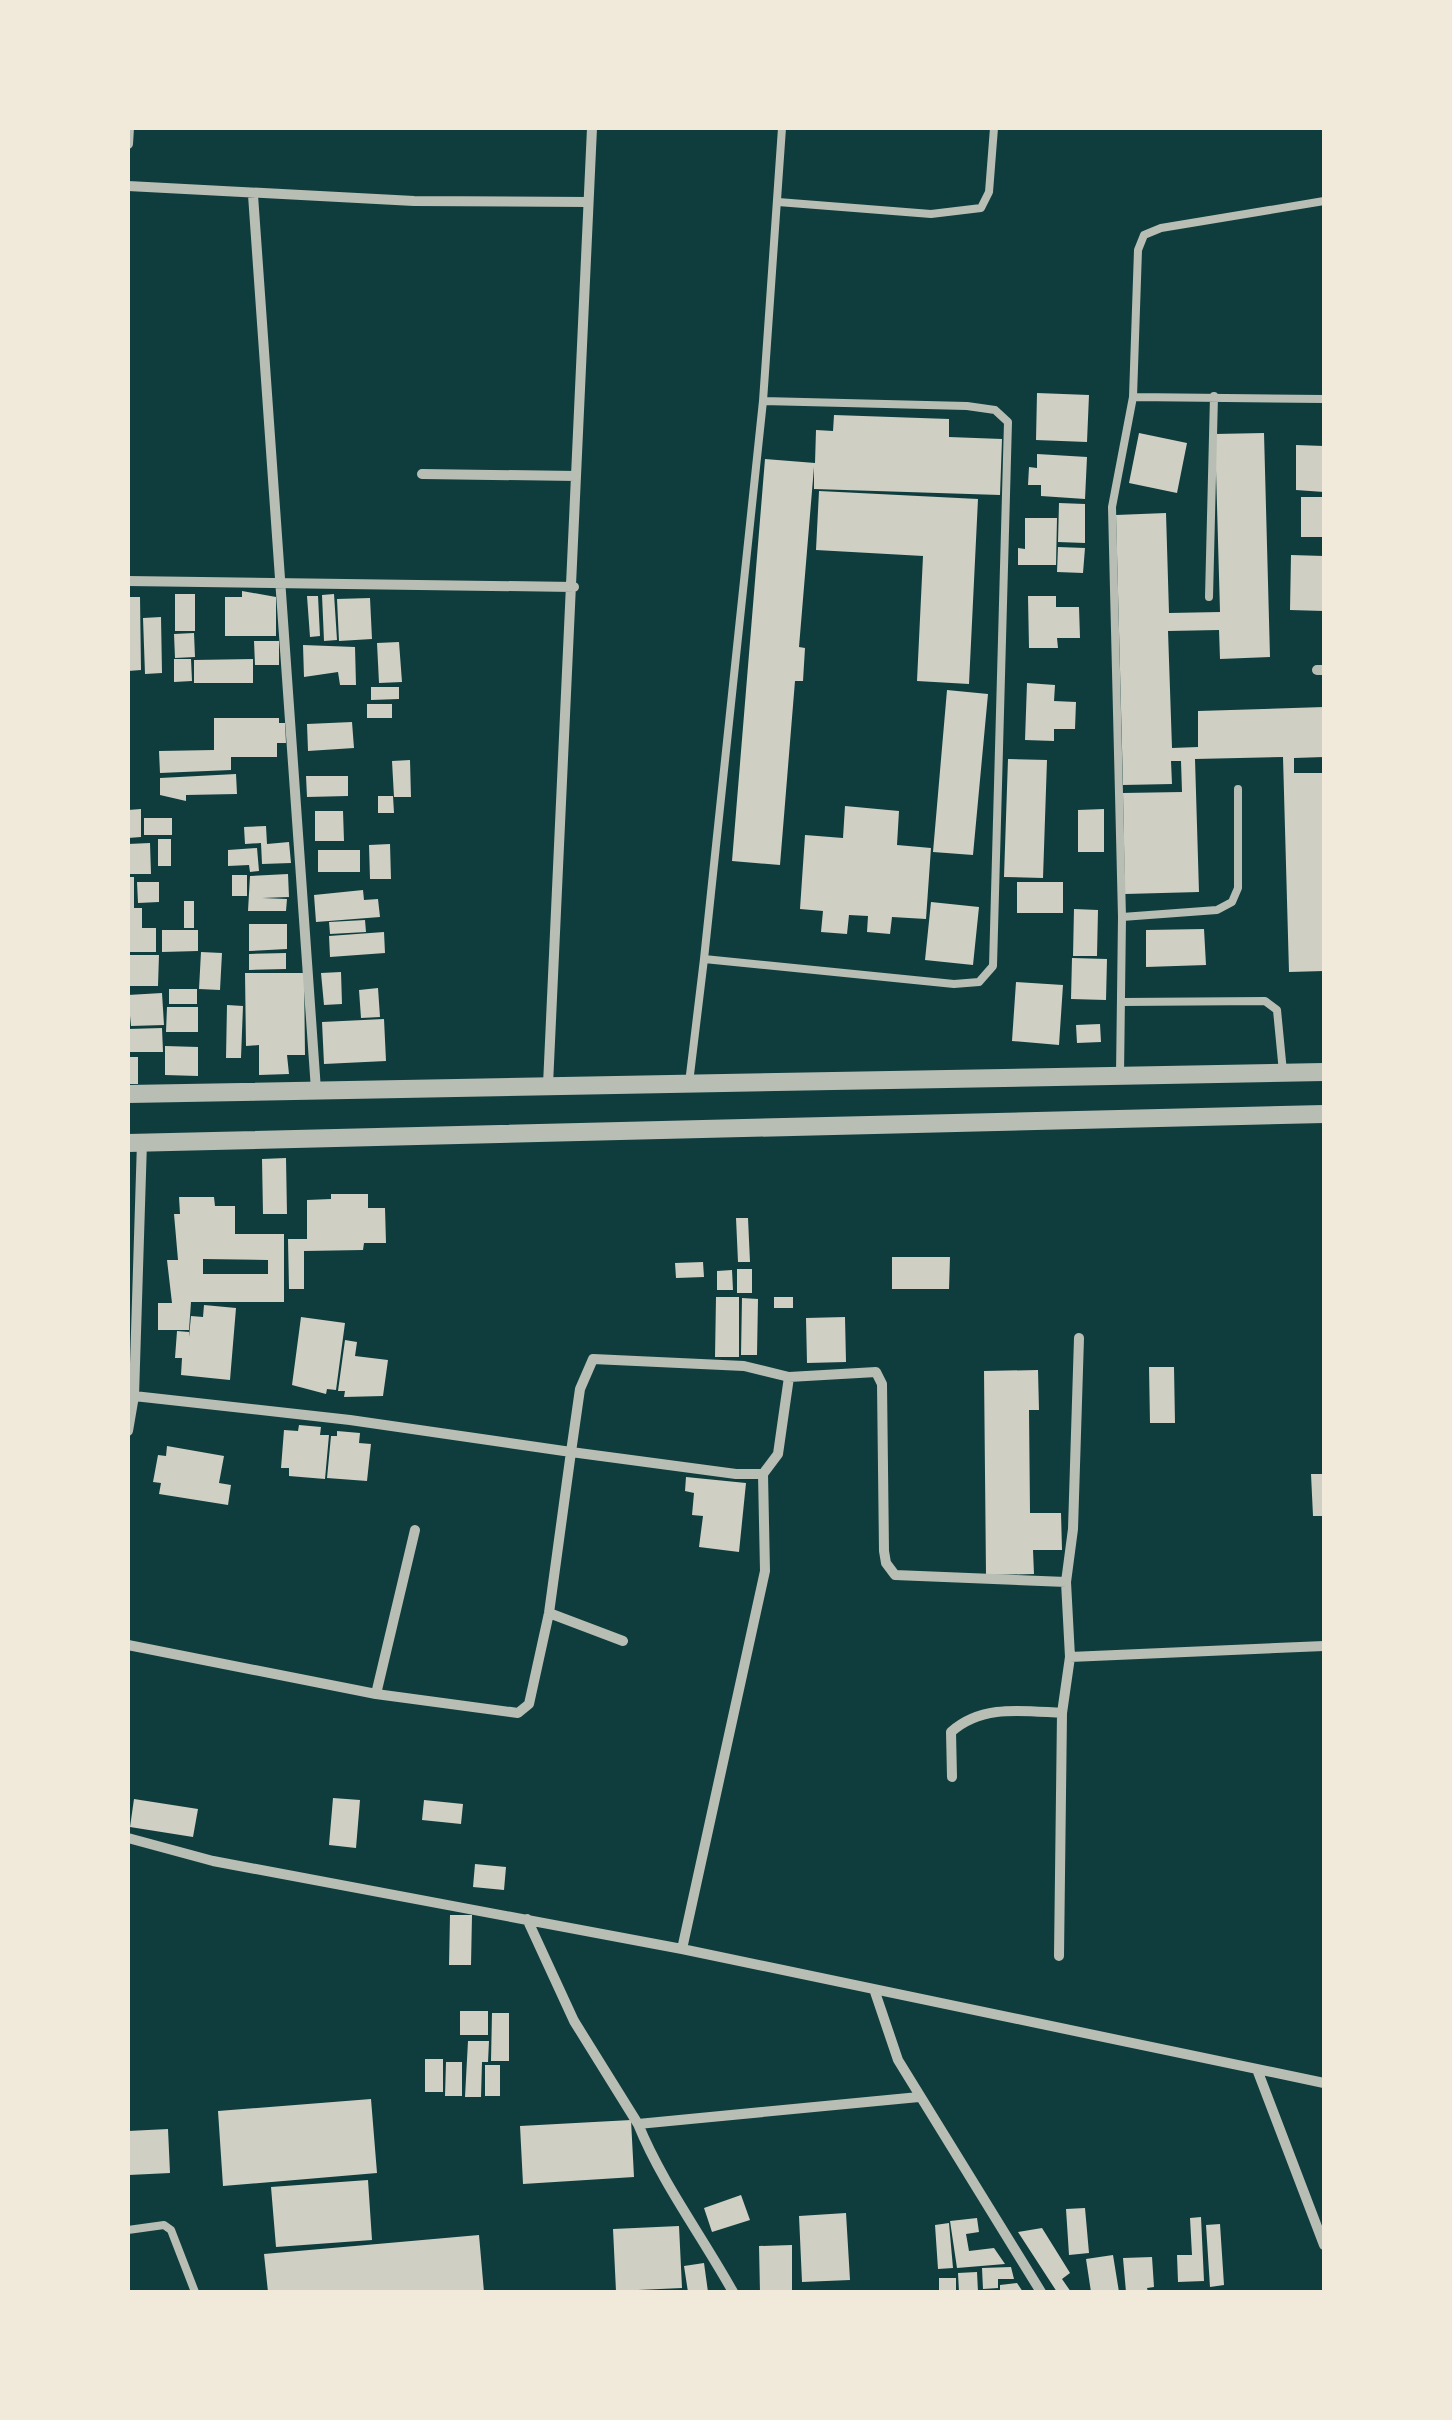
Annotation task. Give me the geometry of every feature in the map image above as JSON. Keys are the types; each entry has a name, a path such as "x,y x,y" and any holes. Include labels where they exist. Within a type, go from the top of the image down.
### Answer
{"street":[{"path":"128,144 129,128"},
{"path":"548,1084 574,586 592,128"},
{"path":"128,186 253,194 588,202"},
{"path":"253,194 316,1090"},
{"path":"422,474 576,476"},
{"path":"128,581 574,586"},
{"path":"128,1094 1324,1072"},
{"path":"128,1430 134,1396 135,1142 1324,1114"},
{"path":"1059,1956 1062,1713 1070,1657 1066,1582 1073,1529 1079,1338"},
{"path":"128,1645 376,1694 518,1713 529,1704 549,1614 580,1390 593,1359 744,1366 789,1376 876,1372 882,1384 884,1551 886,1564 895,1576 1066,1582"},
{"path":"682,1949 765,1571 763,1474 778,1454 789,1376"},
{"path":"134,1396 350,1420 736,1474 763,1474"},
{"path":"376,1694 415,1530"},
{"path":"549,1614 623,1641"},
{"path":"1070,1657 1324,1646"},
{"path":"952,1777 951,1732 964,1720 987,1712 1062,1713"},
{"path":"128,1838 213,1860 682,1949 1324,2083"},
{"path":"528,1919 574,2021 638,2124 655,2165 698,2228 733,2292"},
{"path":"875,1992 898,2060 1041,2292"},
{"path":"1258,2072 1324,2244"},
{"path":"638,2124 919,2097"}],"lane":[{"path":"689,1083 762,401 782,128"},
{"path":"778,202 931,214 982,208 990,192 994,128"},
{"path":"1120,1076 1122,918 1112,507 1133,397 1138,250 1144,235 1161,228 1324,201"},
{"path":"1209,597 1214,396"},
{"path":"1133,397 1324,399"},
{"path":"704,959 954,984 979,982 993,966 1008,422 994,410 968,406 762,401"},
{"path":"1122,918 1217,910 1232,902 1238,888 1238,789"},
{"path":"1122,1002 1265,1001 1278,1010 1284,1073"},
{"path":"128,2230 158,2226 171,2230 195,2292"}],"building":[{"path":"1037,393 1089,395 1087,442 1036,440"},
{"path":"834,415 949,419 949,437 1002,439 1000,495 814,489 814,467 799,647 805,648 803,681 795,681 780,865 732,861 765,459 815,463 816,430 833,431"},
{"path":"1139,433 1187,443 1177,493 1129,483"},
{"path":"1264,433 1270,657 1220,659 1219,630 1168,631 1172,748 1198,747 1198,711 1324,707 1324,757 1294,758 1294,773 1324,773 1324,971 1289,972 1283,757 1195,759 1199,892 1125,894 1123,793 1182,792 1181,761 1171,761 1172,784 1123,785 1116,515 1166,513 1169,613 1220,612 1215,434"},
{"path":"1296,445 1324,446 1324,492 1296,490"},
{"path":"1037,454 1087,457 1085,499 1041,496 1041,485 1028,485 1029,467 1037,468"},
{"path":"819,491 978,499 969,684 917,681 923,556 816,550"},
{"path":"1301,497 1324,497 1324,537 1301,537"},
{"path":"1059,503 1085,504 1085,543 1058,542"},
{"path":"1025,518 1057,518 1056,565 1018,565 1018,548 1025,549"},
{"path":"1058,547 1085,548 1083,573 1057,572"},
{"path":"1291,555 1324,556 1324,611 1290,610"},
{"path":"242,591 276,597 276,636 225,636 225,597 242,597"},
{"path":"175,594 195,594 195,631 175,631"},
{"path":"334,594 337,640 324,641 322,595"},
{"path":"307,596 318,596 320,636 310,637"},
{"path":"1028,596 1056,596 1056,607 1079,607 1080,638 1057,638 1058,648 1029,648"},
{"path":"128,597 140,597 141,670 128,671"},
{"path":"370,598 372,639 339,641 337,599"},
{"path":"161,617 162,673 145,674 143,618"},
{"path":"194,633 195,657 175,658 174,634"},
{"path":"254,641 279,641 279,665 255,665"},
{"path":"399,642 402,682 379,683 377,643"},
{"path":"303,645 355,647 356,685 340,685 338,672 304,677"},
{"path":"174,659 191,659 192,681 174,682"},
{"path":"253,659 253,683 194,683 194,660"},
{"path":"1027,683 1055,685 1054,701 1076,702 1075,729 1054,729 1054,741 1025,740"},
{"path":"371,687 399,687 399,699 371,700"},
{"path":"947,690 988,694 973,855 933,852"},
{"path":"367,704 392,704 392,718 367,718"},
{"path":"214,718 279,718 279,723 285,723 286,743 277,743 277,757 231,757 231,770 160,773 159,751 214,750"},
{"path":"352,722 354,748 308,751 307,724"},
{"path":"1008,759 1047,760 1043,878 1004,877"},
{"path":"410,760 411,797 394,797 392,761"},
{"path":"236,774 237,794 186,795 186,801 160,795 160,778"},
{"path":"306,776 348,776 348,796 307,797"},
{"path":"378,796 393,796 394,813 378,813"},
{"path":"845,806 899,811 897,845 931,848 926,919 892,917 890,934 867,932 868,916 849,915 847,934 821,932 823,911 800,909 805,835 843,838"},
{"path":"141,809 141,837 128,838 128,810"},
{"path":"1104,809 1104,852 1078,852 1078,810"},
{"path":"315,811 343,811 344,841 315,841"},
{"path":"144,818 172,818 172,835 144,835"},
{"path":"266,826 267,844 289,842 291,863 262,864 261,843 245,844 244,827"},
{"path":"158,839 171,839 171,866 158,866"},
{"path":"150,843 151,874 128,874 128,844"},
{"path":"390,844 391,879 370,879 369,845"},
{"path":"257,848 259,871 250,872 249,865 228,866 228,850"},
{"path":"318,850 360,850 360,872 318,872"},
{"path":"288,874 289,897 262,898 287,899 286,911 248,911 250,876"},
{"path":"232,875 247,875 247,896 232,896"},
{"path":"128,877 134,877 134,908 142,908 142,928 156,928 156,952 128,952"},
{"path":"137,882 159,882 159,902 138,903"},
{"path":"1017,882 1063,882 1063,913 1017,913"},
{"path":"363,890 364,900 378,899 380,917 316,922 314,895"},
{"path":"184,901 194,901 194,928 184,928"},
{"path":"931,902 979,907 973,965 925,960"},
{"path":"1074,909 1098,910 1097,956 1073,956"},
{"path":"365,920 366,932 330,934 329,922"},
{"path":"249,924 287,924 287,949 249,951"},
{"path":"1204,929 1206,965 1146,967 1146,930"},
{"path":"162,930 198,930 198,951 162,952"},
{"path":"384,932 385,953 330,957 329,936"},
{"path":"201,952 222,953 220,990 199,989"},
{"path":"286,953 286,969 249,970 249,954"},
{"path":"128,955 159,955 158,986 128,986"},
{"path":"1072,958 1107,959 1106,1000 1071,999"},
{"path":"341,972 342,1004 324,1005 321,973"},
{"path":"245,973 304,973 305,1055 287,1055 289,1074 259,1075 259,1045 246,1046"},
{"path":"1016,982 1063,985 1059,1045 1012,1041"},
{"path":"378,988 380,1017 361,1018 359,990"},
{"path":"169,989 197,989 197,1004 169,1004"},
{"path":"162,993 164,1025 131,1026 128,995"},
{"path":"227,1005 243,1006 241,1058 226,1058"},
{"path":"167,1007 198,1007 198,1032 166,1032"},
{"path":"384,1019 386,1061 324,1064 322,1022"},
{"path":"1100,1024 1101,1042 1077,1043 1076,1025"},
{"path":"162,1028 163,1052 128,1052 128,1029"},
{"path":"165,1046 198,1047 198,1076 165,1075"},
{"path":"128,1057 138,1057 138,1084 128,1084"},
{"path":"286,1158 287,1214 263,1214 262,1159"},
{"path":"331,1194 368,1194 368,1208 385,1208 386,1243 364,1243 363,1250 304,1251 304,1289 289,1289 288,1239 307,1239 307,1200 331,1199"},
{"path":"179,1197 214,1197 215,1206 235,1206 235,1234 284,1234 284,1302 191,1302 189,1330 158,1330 158,1303 172,1303 167,1260 178,1260 174,1214 180,1214","holes":["203,1259 268,1260 268,1274 203,1274"]},
{"path":"736,1218 748,1218 750,1262 738,1262"},
{"path":"892,1257 950,1257 949,1289 892,1289"},
{"path":"703,1262 704,1277 676,1278 675,1263"},
{"path":"737,1269 752,1269 752,1293 737,1293"},
{"path":"732,1270 733,1290 717,1290 717,1271"},
{"path":"716,1297 739,1297 739,1357 715,1357"},
{"path":"774,1297 793,1297 793,1308 774,1308"},
{"path":"742,1298 758,1299 757,1355 741,1355"},
{"path":"204,1305 236,1308 230,1380 181,1375 182,1358 175,1358 177,1331 189,1332 189,1337 191,1316 203,1317"},
{"path":"301,1317 345,1323 336,1390 327,1389 326,1394 292,1385"},
{"path":"845,1317 846,1362 807,1363 806,1318"},
{"path":"345,1340 357,1342 355,1356 388,1360 383,1396 344,1397 345,1391 338,1391"},
{"path":"1149,1367 1174,1367 1175,1423 1150,1423"},
{"path":"1038,1370 1039,1410 1029,1410 1030,1513 1061,1513 1062,1550 1033,1550 1034,1574 986,1575 984,1371"},
{"path":"299,1425 321,1427 320,1435 329,1435 325,1479 289,1476 289,1468 281,1468 284,1430 298,1431"},
{"path":"337,1431 360,1433 359,1443 371,1444 367,1481 327,1478 331,1436 337,1436"},
{"path":"167,1446 224,1456 219,1483 231,1485 228,1505 159,1494 161,1483 153,1482 158,1455 166,1456"},
{"path":"1311,1474 1324,1474 1324,1516 1313,1516"},
{"path":"686,1477 746,1483 739,1552 699,1547 703,1516 692,1515 694,1493 685,1491"},
{"path":"333,1798 360,1800 356,1848 329,1845"},
{"path":"134,1799 198,1809 193,1837 130,1827"},
{"path":"424,1800 463,1804 461,1824 422,1820"},
{"path":"475,1864 506,1867 504,1890 473,1887"},
{"path":"450,1915 472,1915 471,1965 449,1965"},
{"path":"460,2011 488,2011 488,2035 460,2035"},
{"path":"492,2013 509,2013 509,2061 491,2061"},
{"path":"468,2041 489,2041 488,2062 482,2062 481,2097 465,2097"},
{"path":"425,2059 443,2059 443,2092 425,2092"},
{"path":"446,2062 462,2062 462,2096 445,2096"},
{"path":"485,2065 500,2065 500,2096 485,2096"},
{"path":"371,2099 377,2173 223,2186 218,2111"},
{"path":"631,2120 634,2177 523,2184 520,2126"},
{"path":"168,2129 170,2173 129,2175 128,2131"},
{"path":"368,2180 372,2240 276,2247 271,2187"},
{"path":"741,2195 750,2220 712,2232 704,2208"},
{"path":"1085,2208 1089,2253 1069,2255 1066,2209"},
{"path":"846,2213 850,2280 802,2282 799,2216"},
{"path":"1201,2217 1204,2281 1178,2282 1177,2255 1192,2255 1190,2218"},
{"path":"977,2218 979,2232 966,2234 969,2251 994,2248 1005,2264 957,2268 950,2221"},
{"path":"949,2223 953,2268 938,2269 935,2225"},
{"path":"1220,2224 1224,2285 1210,2287 1206,2225"},
{"path":"679,2226 682,2288 616,2291 613,2229"},
{"path":"1042,2228 1070,2273 1062,2279 1071,2292 1057,2292 1018,2232"},
{"path":"479,2235 484,2292 268,2292 264,2254"},
{"path":"792,2245 792,2292 760,2292 759,2246"},
{"path":"1113,2255 1119,2292 1091,2292 1086,2259"},
{"path":"1152,2257 1154,2287 1147,2288 1148,2292 1126,2292 1123,2258"},
{"path":"704,2263 708,2292 688,2292 684,2266"},
{"path":"1011,2267 1014,2279 998,2279 998,2288 983,2289 982,2268"},
{"path":"977,2272 978,2292 959,2292 958,2273"},
{"path":"939,2278 956,2278 956,2292 939,2292"},
{"path":"1017,2283 1023,2292 1000,2292 1000,2285"}]}
